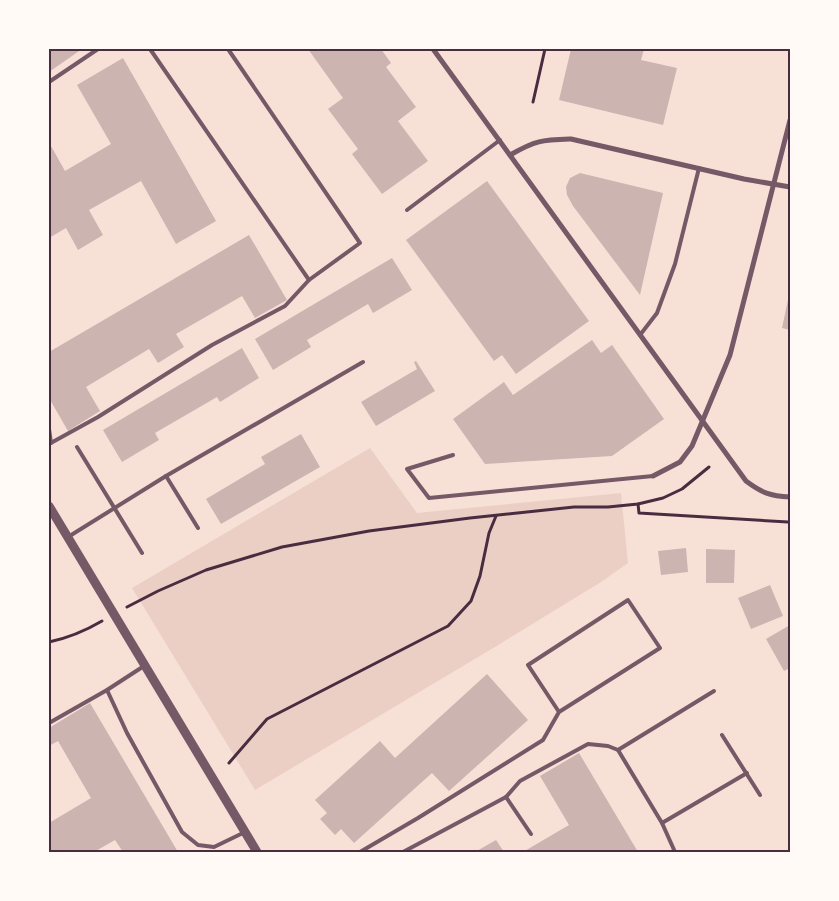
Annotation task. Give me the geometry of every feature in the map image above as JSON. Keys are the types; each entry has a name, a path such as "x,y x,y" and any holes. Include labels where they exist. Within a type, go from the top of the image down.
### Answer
{"street":[{"path":"433,49 746,481 760,491 772,496 790,497"},
{"path":"653,476 680,462 692,446 730,355 790,120"},
{"path":"510,155 530,143 545,140 571,139 790,188"},
{"path":"49,506 257,852"}],"lane":[{"path":"49,82 98,49"},
{"path":"150,49 309,280"},
{"path":"49,429 50,444 98,417 212,345 285,306 309,280 360,243 228,49"},
{"path":"407,210 500,140"},
{"path":"640,336 657,313 675,264 699,168"},
{"path":"68,537 166,476 363,362"},
{"path":"77,447 142,553"},
{"path":"452,455 408,469 429,498 653,476"},
{"path":"166,476 198,528"},
{"path":"360,852 426,814 544,740 559,712 660,648 628,600 528,665 559,712"},
{"path":"49,723 107,690 144,666"},
{"path":"107,690 127,733 182,832 198,845 214,847 245,832"},
{"path":"618,750 714,692"},
{"path":"722,735 760,795"},
{"path":"406,852 506,797 520,780 588,744 608,746 618,750 662,823 675,852"},
{"path":"662,823 747,773"},
{"path":"506,797 531,834"}],"path":[{"path":"533,102 545,49"},
{"path":"130,605 158,590 206,570 282,547 369,531 497,515 574,507 638,504 663,498 682,489 709,467"},
{"path":"638,504 639,512 788,522"},
{"path":"229,763 267,720 448,626 471,601 480,576 488,533 497,515"},
{"path":"49,642 91,628"}],"shaded area":[{"path":"370,448 417,513 621,493 628,563 601,582 500,644 255,790 132,588"}],"building":[{"path":"49,49 82,49 49,72"},
{"path":"308,49 381,49 391,63 386,67 416,107 398,121 428,161 382,194 352,154 358,149 328,109 343,98"},
{"path":"571,49 644,49 641,60 677,68 663,125 559,100"},
{"path":"123,58 216,221 176,244 141,181 89,210 103,235 78,250 66,228 49,238 49,148 51,146 65,171 111,144 77,85"},
{"path":"580,173 663,193 640,295 573,206 567,195 566,187 570,178"},
{"path":"487,181 589,321 516,374 502,355 494,361 406,240"},
{"path":"249,235 287,300 255,318 242,296 176,334 184,347 158,363 149,349 86,387 100,411 68,431 49,398 49,352"},
{"path":"392,258 412,290 373,313 368,304 307,340 311,347 273,370 255,339"},
{"path":"790,295 790,330 782,328"},
{"path":"592,340 601,353 612,345 664,419 612,456 485,464 453,419 504,382 513,395"},
{"path":"242,348 259,378 220,402 217,397 155,433 159,440 122,462 103,430"},
{"path":"416,361 435,391 376,426 361,402 417,369 414,362"},
{"path":"301,434 320,467 221,524 206,499 265,464 261,457"},
{"path":"686,548 688,572 661,575 658,551"},
{"path":"706,549 735,550 734,583 706,583"},
{"path":"770,585 783,616 751,629 738,598"},
{"path":"790,625 790,668 784,671 766,639"},
{"path":"487,674 528,720 449,791 432,773 354,843 341,829 335,835 320,819 327,813 315,800 380,741 395,758"},
{"path":"90,703 178,852 123,852 115,840 94,852 49,852 49,823 91,798 58,741 49,746 49,728"},
{"path":"579,753 638,852 523,852 569,825 540,776"},
{"path":"496,840 504,852 475,852"}]}
